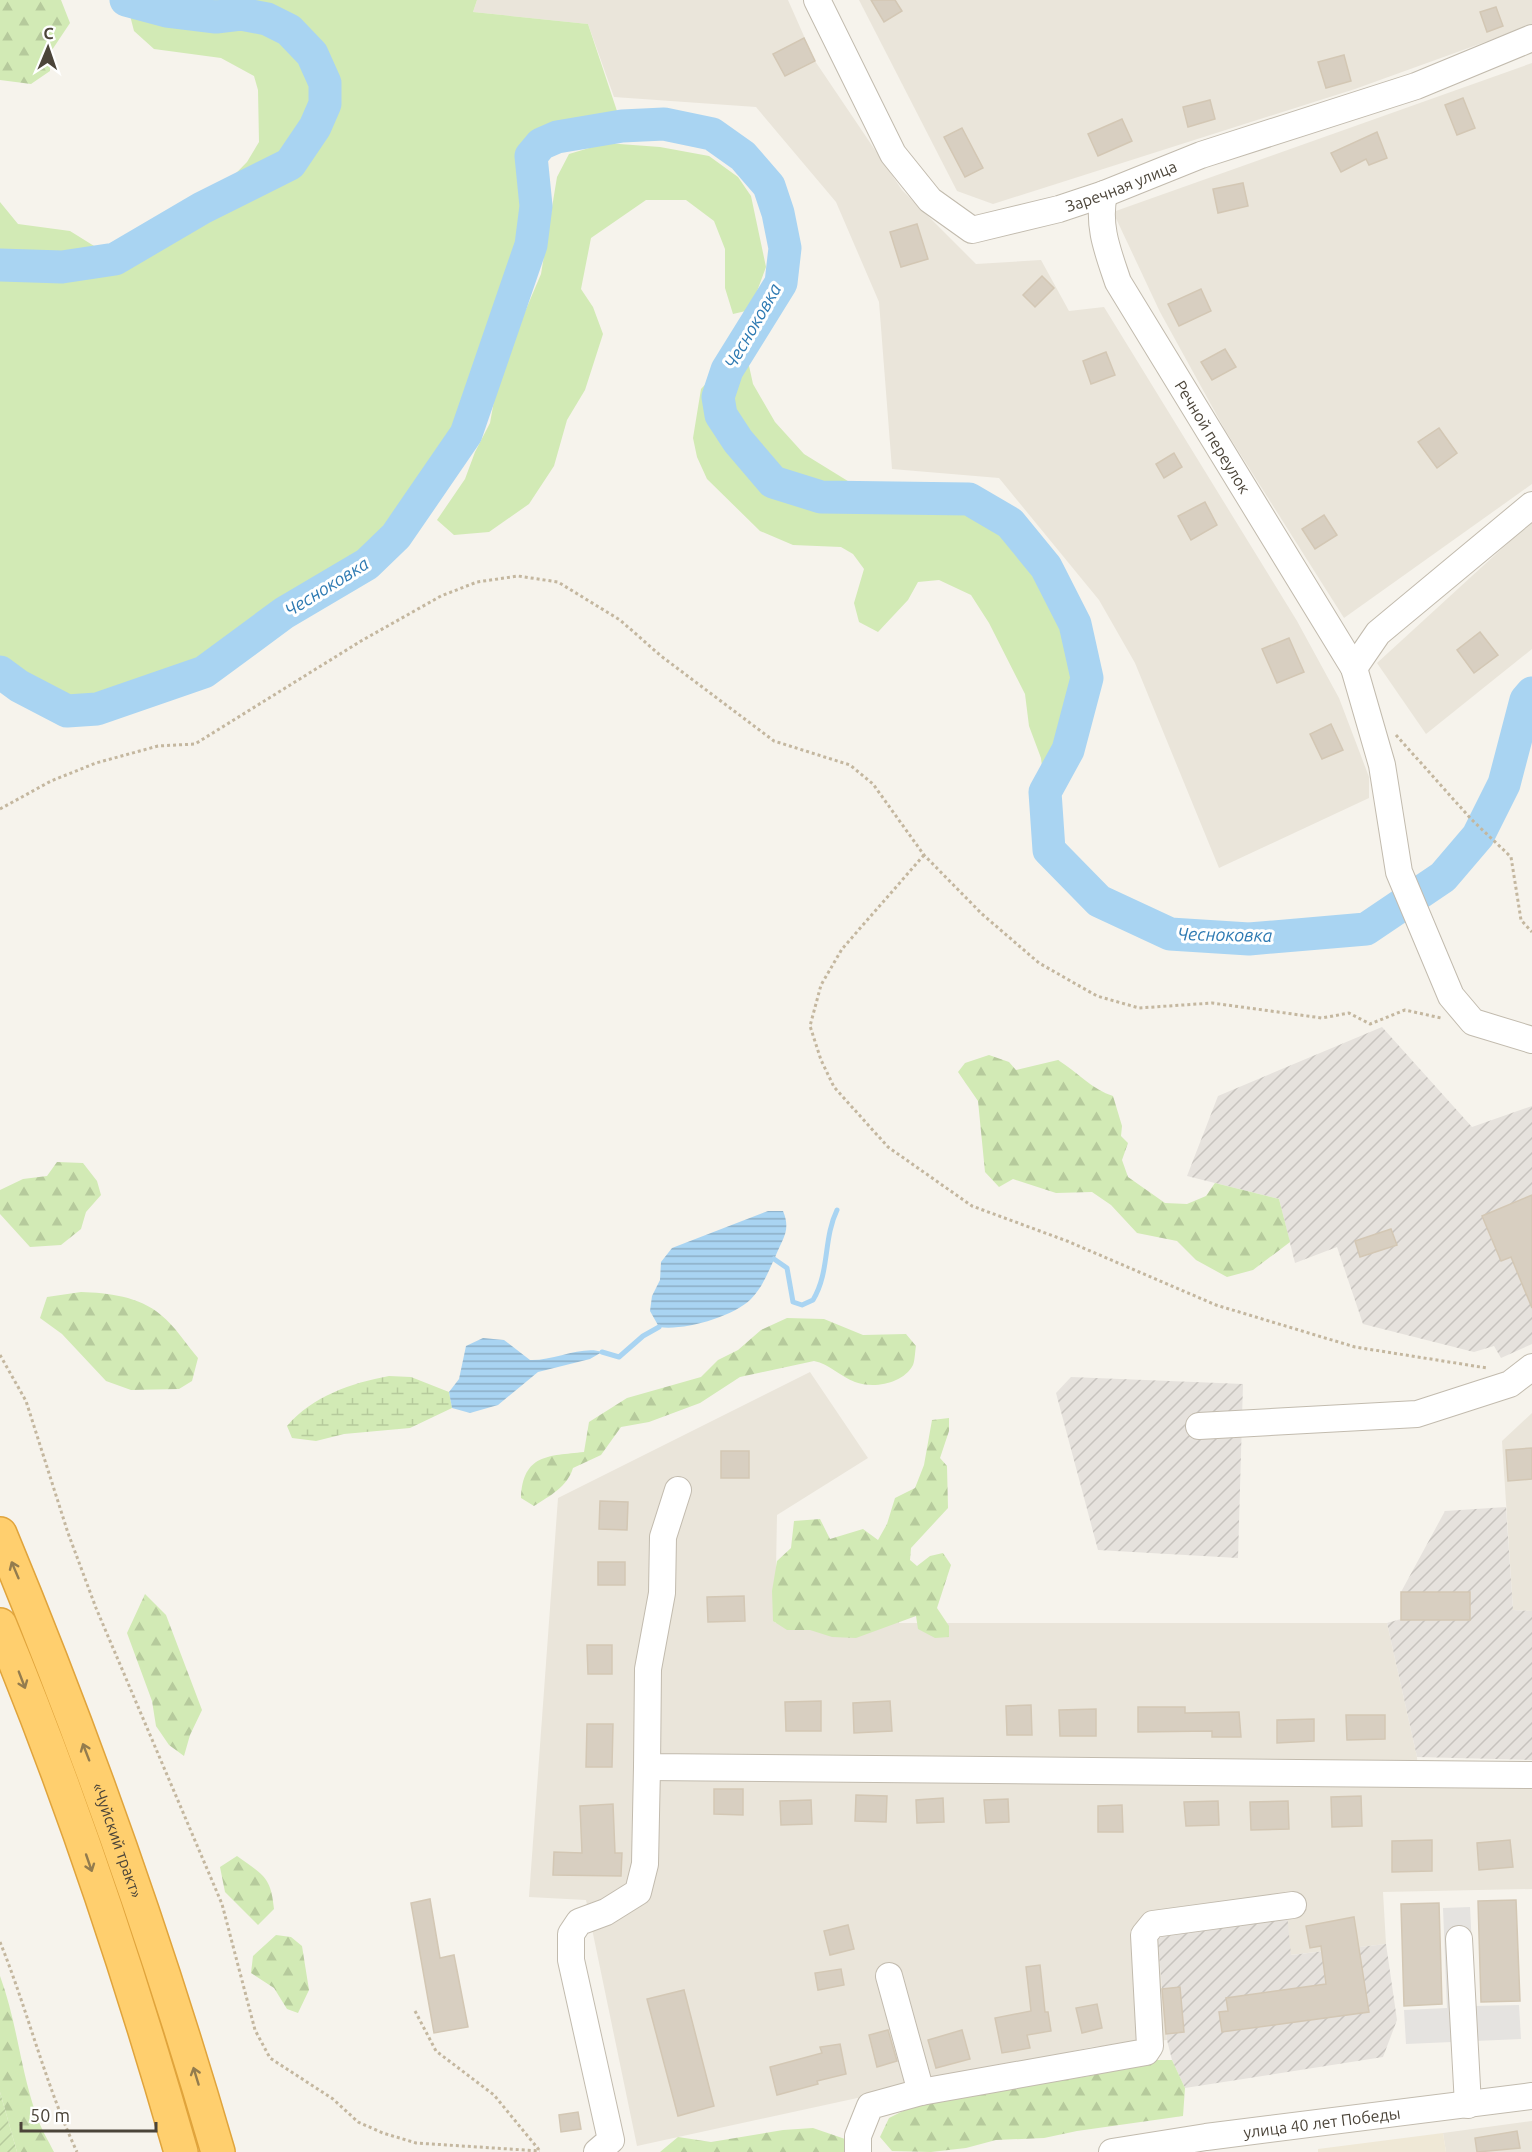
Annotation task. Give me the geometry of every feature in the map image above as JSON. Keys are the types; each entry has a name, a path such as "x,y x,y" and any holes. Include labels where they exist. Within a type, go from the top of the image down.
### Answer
{"highway":[{"name":"«Чуйский тракт»","path":"0,1534 46,1644 105,1802 153,1941 218,2152"},
{"path":"0,1625 72,1814 120,1952 182,2152"}],"street":[{"name":"Заречная улица","path":"817,0 893,154 930,200 972,230 1059,209 1104,194 1201,155 1416,86 1532,38"},
{"name":"Речной переулок","path":"1104,194 1100,213 1103,236 1118,282 1354,668 1382,765 1399,872 1451,996 1473,1022"},
{"path":"1354,668 1378,633 1532,505"},
{"path":"1473,1022 1532,1040"},
{"path":"1199,1426 1417,1414 1510,1384 1529,1369"},
{"path":"597,2152 610,2140 571,1960 571,1934 579,1922 606,1912 638,1892 645,1864 648,1669 662,1593 663,1537 678,1490"},
{"path":"647,1767 1532,1775"},
{"path":"858,2152 858,2136 870,2106 921,2091 1146,2052 1150,2046 1144,1935 1153,1924 1293,1905"},
{"path":"1460,1939 1468,2106"},
{"path":"889,1976 921,2091"},
{"name":"улица 40 лет Победы","path":"1112,2152 1532,2096"}],"path":[{"path":"0,809 51,781 96,763 158,746 195,744 361,641 441,596 477,582 518,576 558,582 620,620 661,656 774,741 850,765 873,784 924,855 982,914 1040,963 1097,996 1139,1008 1212,1003 1322,1018 1348,1013 1370,1024 1405,1010 1473,1022"},
{"path":"1395,734 1471,819 1511,857 1521,920 1532,932"},
{"path":"924,855 842,949 821,985 810,1026 821,1060 834,1087 888,1148 972,1206 1067,1241 1216,1305 1355,1347 1423,1359 1529,1369"},
{"path":"0,1355 26,1401 68,1533 96,1608 222,1904 255,2030 270,2058 333,2099 358,2122 383,2133 416,2143 540,2152"},
{"path":"0,1942 17,1985 39,2056 77,2152"},
{"path":"415,2011 436,2050 494,2095 540,2152"}],"shaded area":[{"path":"477,0 788,0 815,61 902,190 976,264 1041,260 1069,311 1104,307 1297,621 1339,698 1369,777 1369,798 1219,868 1135,663 1099,600 999,478 892,469 879,302 836,202 756,107 614,97 588,24 473,12"},
{"path":"859,0 1532,0 1532,25 1355,89 993,204 957,191"},
{"path":"1532,63 1532,484 1344,618 1225,430 1160,312 1113,212"},
{"path":"1532,521 1532,649 1426,734 1377,663"},
{"path":"1382,1027 1472,1127 1532,1106 1532,1344 1501,1358 1494,1346 1474,1352 1363,1324 1337,1247 1295,1263 1279,1199 1187,1176 1218,1096"},
{"path":"810,1372 868,1458 777,1515 775,1623 1387,1623 1417,1757 1418,1778 1532,1781 1532,1889 1383,1892 1386,1944 1290,1955 1287,1914 1157,1935 1167,2040 1092,2047 637,2146 586,1900 529,1897 558,1498"},
{"path":"1071,1377 1243,1384 1238,1558 1098,1550 1056,1393"},
{"path":"1532,1413 1532,1611 1513,1610 1502,1441"},
{"path":"1506,1507 1513,1610 1532,1611 1532,1760 1417,1757 1387,1623 1401,1619 1401,1592 1445,1511"},
{"path":"1470,1907 1475,2006 1519,2005 1521,2039 1406,2044 1404,2010 1447,2008 1443,1908"},
{"path":"1287,1913 1291,1955 1386,1944 1397,2020 1383,2057 1185,2088 1172,2060 1167,2040 1157,1935"},
{"path":"1532,2121 1532,2152 1446,2152 1443,2133"},
{"path":"1443,2133 1446,2152 1318,2152 1318,2149"}],"green space":[{"path":"0,0 61,0 70,23 50,53 50,71 31,84 0,80"},
{"path":"126,0 477,0 473,12 588,24 622,126 561,137 540,147 531,155 536,206 531,245 466,434 396,536 367,564 284,613 204,672 97,709 67,711 19,686 0,672 0,202 18,224 70,231 115,259 202,208 247,162 259,142 258,90 254,76 221,58 154,49 134,31"},
{"path":"606,143 660,147 709,156 738,177 751,196 766,267 750,310 733,314 725,288 725,249 714,221 686,200 646,200 591,238 581,289 593,307 603,334 585,390 567,420 554,466 529,504 489,532 454,535 437,520 465,479 475,452 490,423 499,373 541,274 557,177 569,154"},
{"path":"744,343 753,384 775,422 804,454 877,499 969,499 1010,523 1046,567 1075,624 1087,678 1068,750 1045,792 1041,758 1029,726 1025,694 989,623 971,595 939,580 918,582 908,600 878,632 859,622 854,603 864,569 853,554 841,547 793,545 760,531 707,479 697,457 693,438 701,389"},
{"path":"989,1055 1009,1062 1016,1070 1058,1060 1092,1085 1113,1096 1122,1126 1121,1136 1128,1143 1122,1160 1128,1177 1165,1203 1187,1204 1206,1196 1215,1183 1279,1199 1290,1242 1253,1270 1227,1277 1196,1260 1177,1241 1137,1233 1111,1205 1092,1192 1056,1193 1013,1179 999,1187 985,1172 978,1101 958,1072 965,1063"},
{"path":"57,1162 83,1163 97,1181 101,1195 86,1212 81,1229 61,1245 30,1247 0,1214 0,1190 23,1179 47,1176"},
{"path":"81,1292 133,1300 166,1319 198,1358 192,1381 179,1389 131,1390 106,1381 62,1334 40,1318 47,1297"},
{"path":"787,1318 824,1319 863,1335 906,1334 916,1346 913,1365 902,1377 879,1385 855,1382 814,1361 740,1377 700,1403 649,1422 621,1427 601,1455 573,1468 563,1485 552,1494 534,1506 521,1498 523,1484 532,1465 549,1457 584,1452 589,1422 627,1398 701,1377 718,1360 738,1350 761,1330"},
{"path":"389,1376 411,1377 449,1392 452,1408 410,1428 344,1434 316,1441 292,1438 287,1426 321,1399 347,1387"},
{"path":"949,1418 949,1431 940,1458 947,1466 948,1508 911,1548 910,1560 917,1566 930,1556 943,1553 951,1565 937,1608 949,1626 949,1637 935,1638 918,1629 916,1616 856,1638 832,1637 810,1630 787,1630 773,1621 772,1591 777,1561 791,1548 794,1521 820,1519 830,1539 863,1529 878,1540 887,1524 895,1498 915,1488 924,1465 932,1420"},
{"path":"145,1594 166,1615 202,1710 190,1735 184,1756 169,1745 156,1726 152,1701 127,1633"},
{"path":"237,1856 259,1872 271,1889 274,1909 258,1925 225,1892 220,1867"},
{"path":"276,1935 291,1937 302,1946 309,1990 298,2013 287,2009 274,1988 251,1973 253,1956"},
{"path":"0,1976 11,2010 31,2097 40,2124 54,2152 17,2152 0,2092"},
{"path":"1151,2060 1172,2060 1185,2088 1183,2116 1044,2138 996,2140 966,2148 931,2152 892,2151 880,2137 889,2118 913,2106 1013,2081 1044,2083 1089,2076"},
{"path":"0,2092 17,2152 0,2152"},
{"path":"813,2128 845,2139 850,2152 660,2152 678,2137 711,2142 783,2130"}],"water":[{"path":"768,1211 783,1211 786,1229 765,1278 751,1299 732,1312 694,1325 659,1327 650,1311 652,1296 660,1280 661,1262 672,1248"},
{"path":"483,1338 504,1340 530,1360 586,1350 602,1352 590,1359 538,1372 498,1405 470,1413 452,1408 449,1392 459,1379 466,1346"}],"building":[{"path":"871,0 895,0 902,11 884,22"},
{"path":"1496,7 1503,26 1487,32 1480,12"},
{"path":"804,38 815,61 785,76 773,54"},
{"path":"1344,55 1351,81 1326,88 1318,62"},
{"path":"1463,98 1475,128 1457,135 1445,105"},
{"path":"1210,100 1215,119 1188,127 1183,107"},
{"path":"1122,119 1132,141 1098,156 1088,134"},
{"path":"962,128 983,168 965,177 944,137"},
{"path":"1377,132 1387,158 1369,165 1366,159 1341,172 1331,153"},
{"path":"1243,183 1248,206 1218,213 1213,189"},
{"path":"917,224 928,259 901,267 890,232"},
{"path":"1042,276 1054,288 1035,307 1023,295"},
{"path":"1201,289 1211,311 1179,326 1168,304"},
{"path":"1225,349 1236,367 1212,380 1201,362"},
{"path":"1106,352 1115,375 1091,384 1083,361"},
{"path":"1439,428 1457,453 1437,468 1418,442"},
{"path":"1174,453 1182,467 1164,478 1156,464"},
{"path":"1205,502 1217,525 1191,540 1178,516"},
{"path":"1324,515 1337,535 1315,549 1302,529"},
{"path":"1480,632 1498,655 1474,673 1457,650"},
{"path":"1289,638 1304,672 1277,683 1262,649"},
{"path":"1331,724 1343,750 1322,759 1310,734"},
{"path":"1532,1195 1532,1308 1511,1257 1501,1261 1482,1216"},
{"path":"1391,1229 1397,1245 1360,1257 1355,1241"},
{"path":"1532,1448 1532,1479 1508,1481 1506,1450"},
{"path":"721,1451 749,1451 749,1478 721,1478"},
{"path":"600,1501 628,1502 627,1530 599,1529"},
{"path":"598,1562 625,1562 625,1585 598,1585"},
{"path":"1401,1592 1470,1592 1470,1620 1401,1620"},
{"path":"744,1596 745,1621 708,1622 707,1597"},
{"path":"587,1645 612,1645 612,1674 588,1674"},
{"path":"821,1701 821,1731 786,1731 785,1702"},
{"path":"890,1701 892,1731 854,1733 853,1703"},
{"path":"1031,1705 1032,1735 1007,1735 1006,1706"},
{"path":"1138,1707 1185,1707 1185,1713 1239,1712 1241,1737 1212,1737 1212,1731 1138,1732"},
{"path":"1096,1709 1096,1736 1060,1736 1059,1710"},
{"path":"1346,1715 1385,1715 1385,1739 1347,1740"},
{"path":"1314,1719 1314,1741 1277,1743 1277,1720"},
{"path":"587,1724 613,1724 612,1767 586,1767"},
{"path":"714,1789 743,1789 743,1815 714,1814"},
{"path":"856,1795 887,1796 886,1822 855,1821"},
{"path":"1361,1796 1362,1826 1332,1827 1331,1797"},
{"path":"943,1798 944,1822 917,1823 916,1800"},
{"path":"1008,1799 1009,1822 986,1823 984,1800"},
{"path":"811,1800 812,1824 781,1825 780,1801"},
{"path":"1218,1801 1219,1825 1186,1826 1184,1802"},
{"path":"1288,1801 1289,1829 1251,1830 1250,1802"},
{"path":"613,1804 615,1853 622,1853 621,1876 553,1875 554,1852 582,1853 580,1806"},
{"path":"1122,1805 1123,1832 1098,1832 1098,1806"},
{"path":"1432,1840 1432,1871 1392,1872 1392,1841"},
{"path":"1510,1840 1513,1867 1479,1870 1477,1843"},
{"path":"430,1899 440,1958 454,1955 468,2027 434,2033 411,1903"},
{"path":"1516,1900 1520,2001 1481,2002 1478,1901"},
{"path":"1439,1903 1442,2004 1404,2006 1401,1904"},
{"path":"1354,1917 1369,2012 1222,2032 1219,2012 1228,2011 1226,1998 1326,1984 1321,1946 1310,1948 1306,1926"},
{"path":"848,1925 854,1949 830,1955 824,1931"},
{"path":"1040,1965 1045,2012 1048,2012 1051,2031 1027,2035 1030,2048 1002,2053 995,2018 1031,2011 1026,1967"},
{"path":"841,1969 844,1985 818,1990 815,1973"},
{"path":"1180,1987 1184,2032 1166,2034 1162,1989"},
{"path":"684,1990 714,2106 678,2116 647,1999"},
{"path":"1097,2004 1102,2028 1082,2033 1076,2008"},
{"path":"888,2030 897,2061 877,2067 869,2035"},
{"path":"962,2030 970,2059 936,2068 928,2040"},
{"path":"840,2044 846,2074 777,2095 770,2067 822,2053 820,2047"},
{"path":"578,2112 581,2129 561,2132 559,2115"},
{"path":"1517,2131 1520,2148 1477,2152 1475,2138"}],"waterway":[{"name":"Чесноковка","path":"0,265 62,267 115,259 202,208 290,164 315,127 325,104 325,83 312,54 289,30 267,19 241,14 216,17 167,11 126,0"},
{"name":"Чесноковка","path":"0,672 19,686 67,711 97,709 204,672 284,613 367,564 396,536 466,434 531,245 536,206 531,156 541,144 557,137 622,126 664,124 712,134 743,156 769,186 778,213 785,248 781,283 727,370 718,397 721,415 738,441 773,482 821,497 969,499 1010,523 1046,567 1075,624 1087,678 1068,750 1045,792 1049,850 1099,901 1170,934 1249,939 1366,929 1443,877 1478,836 1504,784 1526,700 1532,693"},
{"path":"774,1259 787,1268 793,1302 802,1305 813,1300 822,1278 830,1232 837,1210"},
{"path":"602,1352 619,1357 643,1336 659,1327"}]}
